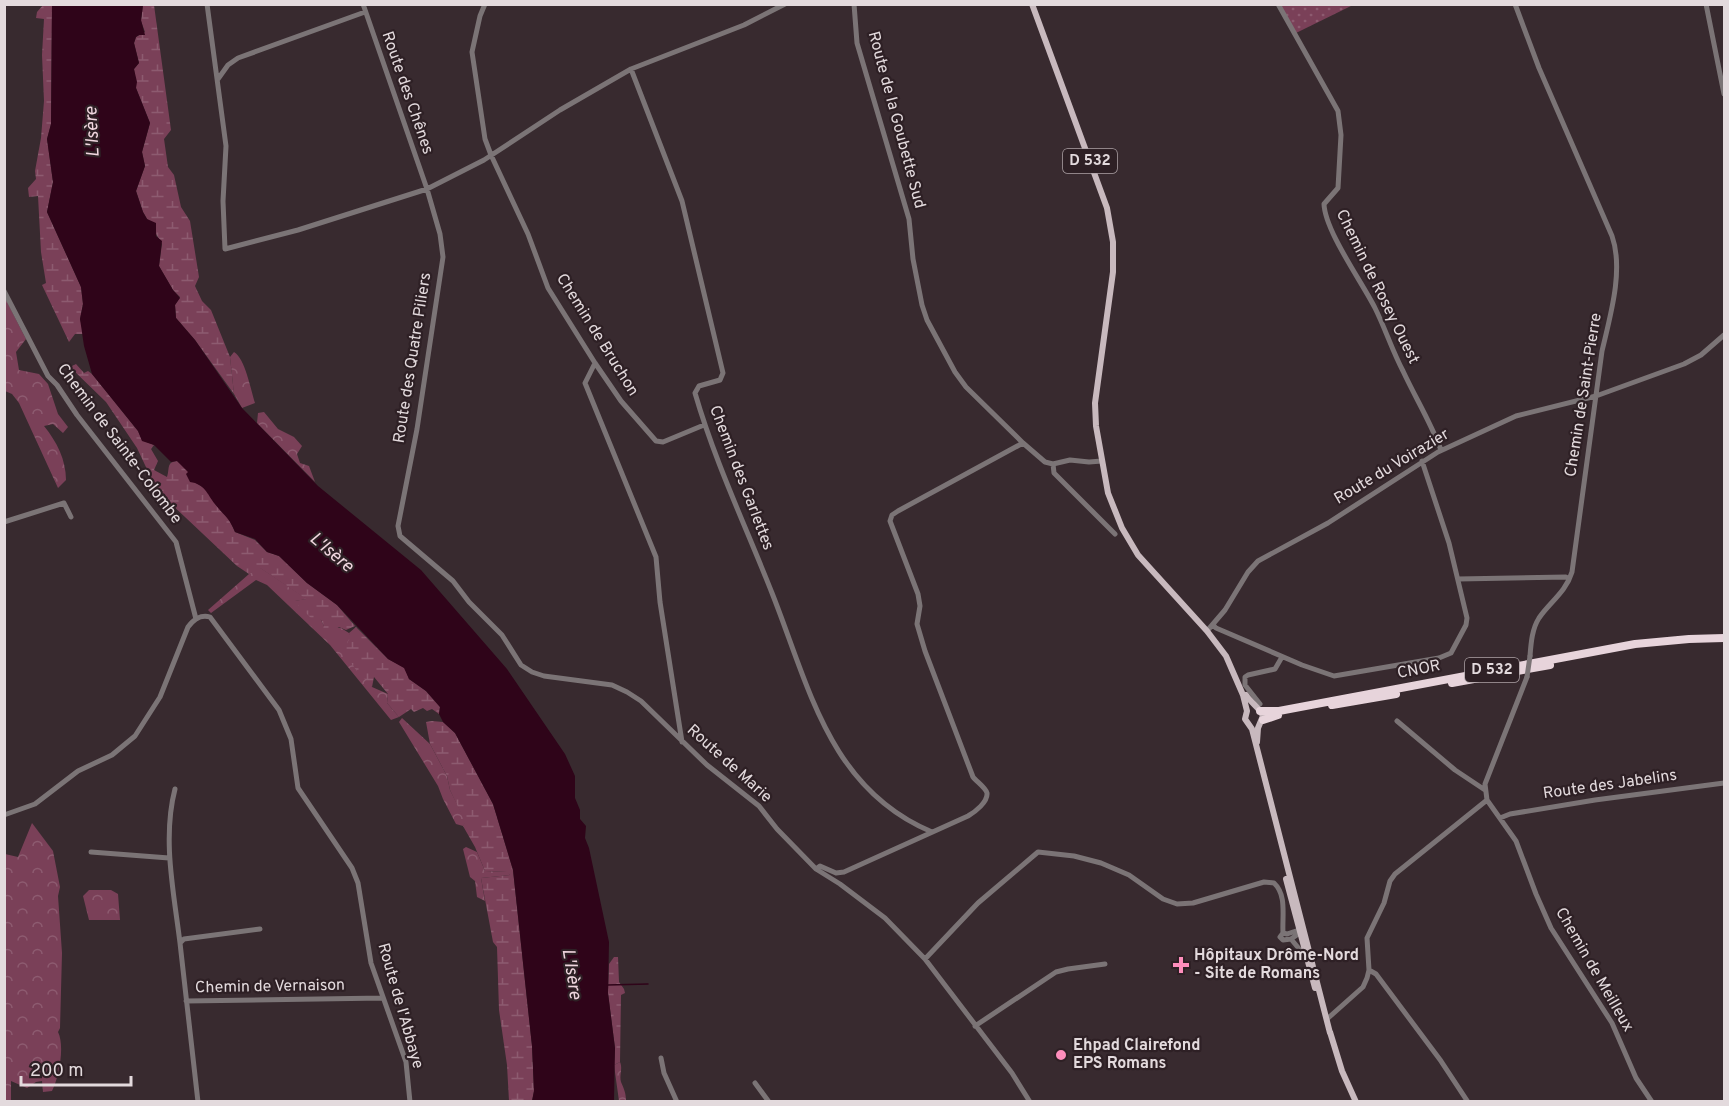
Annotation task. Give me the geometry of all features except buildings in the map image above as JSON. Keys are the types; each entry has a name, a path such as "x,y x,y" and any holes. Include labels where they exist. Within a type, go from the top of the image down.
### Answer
{"highway":[{"name":"CNOR","path":"1259,708 1279,711 1635,644 1681,639 1725,638"},
{"name":"CNOR","path":"1261,722 1273,716 1636,648 1690,643 1725,643"}],"main road":[{"name":"D 532","path":"1032,4 1107,208 1112,229 1113,272 1095,403 1096,426 1112,505 1130,544 1149,569 1207,631 1226,656 1240,687 1247,711"},
{"name":"D 532","path":"1240,687 1259,708"},
{"path":"1257,752 1261,722 1259,708 1247,711 1245,719 1250,725 1257,752 1277,828 1287,881 1311,972 1342,1071 1356,1101"},
{"path":"1250,725 1261,722"},
{"path":"1301,929 1309,947 1330,1034"}],"street":[{"path":"207,4 226,146 223,201 225,249 298,230 427,189 491,155 560,110 631,69 744,25 785,4"},
{"name":"Route des Chênes","path":"363,4 427,189"},
{"name":"Chemin de Bruchon","path":"485,4 472,52 485,139 528,234 548,288 621,401 656,441 663,442 705,425"},
{"name":"Route de la Goubette Sud","path":"854,4 857,43 904,196 919,293 927,320 955,372 966,387 1038,458 1053,464"},
{"path":"1279,6 1286,4"},
{"name":"Chemin de Saint-Pierre","path":"1485,790 1485,784 1527,677 1533,633 1538,620 1562,593 1569,579 1602,351 1617,270 1616,246 1539,68 1515,4"},
{"path":"1706,4 1725,94"},
{"name":"Chemin de Rosey Ouest","path":"1279,6 1338,111 1341,135 1338,188 1324,204 1325,210 1336,239 1374,307 1402,371 1430,421 1441,450"},
{"path":"218,79 228,65 238,58 365,12"},
{"name":"Chemin des Garlettes","path":"631,69 682,201 723,374 720,380 696,388 695,393 745,530 772,593 822,725 847,763 865,785 893,812 932,832"},
{"name":"Route des Quatre Piliers","path":"399,532 398,526 429,356 443,257 440,234 427,189"},
{"name":"Chemin de Sainte-Colombe","path":"4,291 48,376 176,542 196,619"},
{"name":"Route du Voirazier","path":"1207,631 1225,610 1248,572 1258,561 1328,523 1441,450 1516,416 1596,396 1684,364 1701,355 1725,335"},
{"path":"595,363 585,383 656,557 660,602 682,742"},
{"path":"816,869 820,866 836,873 844,872 978,810 987,795 973,777 925,651 917,624 920,606 918,594 890,521 892,515 898,511 1023,444"},
{"path":"1102,461 1070,460 1053,464 1054,473 1115,534"},
{"path":"1213,625 1302,666 1336,676 1446,656 1451,653 1467,623 1449,543 1422,461"},
{"path":"4,522 64,503 71,517"},
{"name":"Route de Marie","path":"399,532 400,536 453,581 469,602 502,635 515,656 527,669 544,676 612,685 641,701 707,765 759,806 777,829 816,869 885,918 925,958 1030,1101"},
{"path":"1458,579 1566,577 1569,579"},
{"name":"Route de l'Abbaye","path":"196,619 205,616 211,619 282,716 291,740 296,780 302,795 352,868 358,883 368,951 406,1062 410,1101"},
{"path":"4,815 35,804 78,771 112,755 135,736 160,697 188,627 196,619"},
{"path":"1259,708 1245,685 1245,677 1275,669 1282,657"},
{"path":"1397,721 1455,770 1485,790"},
{"name":"Route des Jabelins","path":"1500,818 1510,814 1595,800 1725,783"},
{"path":"175,789 172,801 169,858 186,1001"},
{"name":"Chemin de Meilleux","path":"1485,790 1487,800 1516,842 1551,928 1612,1023 1636,1078 1652,1101"},
{"path":"1327,1019 1363,987 1369,970 1367,938 1395,874 1487,800"},
{"path":"91,852 169,858"},
{"path":"925,958 978,903 1038,852 1074,856 1101,863 1129,875 1163,899 1177,904 1192,903 1264,882 1274,883 1280,891 1287,936 1304,954 1311,972"},
{"path":"180,943 184,939 260,929"},
{"path":"1287,936 1301,929"},
{"path":"975,1026 1056,972 1105,964"},
{"path":"1369,970 1376,974 1441,1060 1468,1101"},
{"name":"Chemin de Vernaison","path":"198,1101 186,1001 383,998"},
{"path":"661,1058 664,1072 677,1101"},
{"path":"755,1083 769,1101"}],"green space":[{"path":"43,5 52,5 51,124 47,139 53,182 47,212 81,287 83,304 80,319 84,334 75,334 69,342 42,285 46,283 41,252 38,196 29,197 28,188 36,179 35,171 41,138 44,101 42,55 44,19 36,18 37,12"},
{"path":"143,5 154,5 171,130 164,139 168,167 174,175 181,207 190,221 199,277 195,286 202,301 211,310 230,357 234,394 176,318 175,305 180,297 173,290 159,266 162,244 143,212 136,191 145,166 142,152 150,123 136,88 134,69 139,63 134,43 136,37 145,32 141,21"},
{"path":"1280,5 1353,5 1296,33"},
{"path":"5,298 26,339 16,352 19,370 39,374 48,384 58,414 68,427 63,433 53,424 44,426 57,445 64,465 66,480 58,488 19,403 12,394 5,391"},
{"path":"234,352 238,355 244,368 255,403 242,408 234,394 230,357"},
{"path":"76,364 84,373 88,371 92,374 138,431 142,440 154,445 151,449 158,461 154,470 167,477 171,463 177,461 185,467 196,483 206,489 215,504 229,519 235,532 255,540 267,552 279,556 307,583 337,605 355,626 346,630 339,627 328,634 323,629 321,620 312,619 294,601 306,599 260,568 249,574 237,566 168,501 153,482 137,448 106,402 70,367"},
{"path":"264,412 278,429 294,437 302,446 297,454 300,463 309,466 315,482 257,423 258,413"},
{"path":"259,567 307,599 295,601 321,620 324,626 341,628 349,633 372,687 388,694 387,703 399,717 391,720 330,645 267,585 256,580 211,613 208,610"},
{"path":"356,627 388,659 405,668 409,679 426,691 440,707 439,714 432,709 427,711 423,708 414,712 411,709 399,717 387,703 388,694 374,677 372,687 348,658 346,651 350,638 349,633"},
{"path":"402,718 430,744 447,776 450,790 466,822 463,826 456,824 438,786 399,722"},
{"path":"426,722 443,722 455,733 493,804 513,870 532,1046 534,1091 532,1101 509,1101 507,1065 499,1010 497,947 493,942 481,878 510,875 507,872 485,871 463,826 465,822 450,790 447,776 430,744"},
{"path":"32,823 53,851 60,887 58,896 62,953 58,1032 61,1045 60,1062 52,1091 43,1092 42,1081 27,1088 11,1081 11,1101 5,1101 5,854 18,857"},
{"path":"466,847 477,852 485,871 508,872 510,875 481,878 485,901 477,897 475,881 470,877 463,849"},
{"path":"89,890 111,890 118,894 120,920 89,920 83,896"},
{"path":"614,957 618,957 619,982 625,993 621,995 620,1062 614,1065 615,1048 608,993 609,964"},
{"path":"620,1062 626,1101 619,1101 614,1065"}],"water":[{"name":"L'Isère","path":"52,5 143,5 141,20 145,35 136,37 134,43 139,63 134,69 136,88 150,123 142,152 145,166 136,191 143,212 147,219 156,223 156,236 162,241 159,266 180,298 175,305 176,318 195,340 242,408 318,486 421,570 507,669 565,754 575,776 575,798 580,810 580,819 586,826 585,838 609,942 608,993 615,1048 614,1101 532,1101 534,1091 532,1046 513,870 493,804 455,733 443,722 439,714 440,707 426,691 409,679 404,668 388,659 337,605 307,583 279,556 267,552 255,539 235,532 205,490 190,482 186,474 188,472 177,461 171,462 154,445 142,441 138,431 92,374 84,346 80,319 83,304 81,287 47,212 53,182 47,139 51,124"}],"waterway":[{"path":"607,985 648,984"}],"place":[{"name":"Hôpitaux Drôme-Nord - Site de Romans","path":"1181,965"},
{"name":"Ehpad Clairefond EPS Romans","path":"1061,1055"}]}
